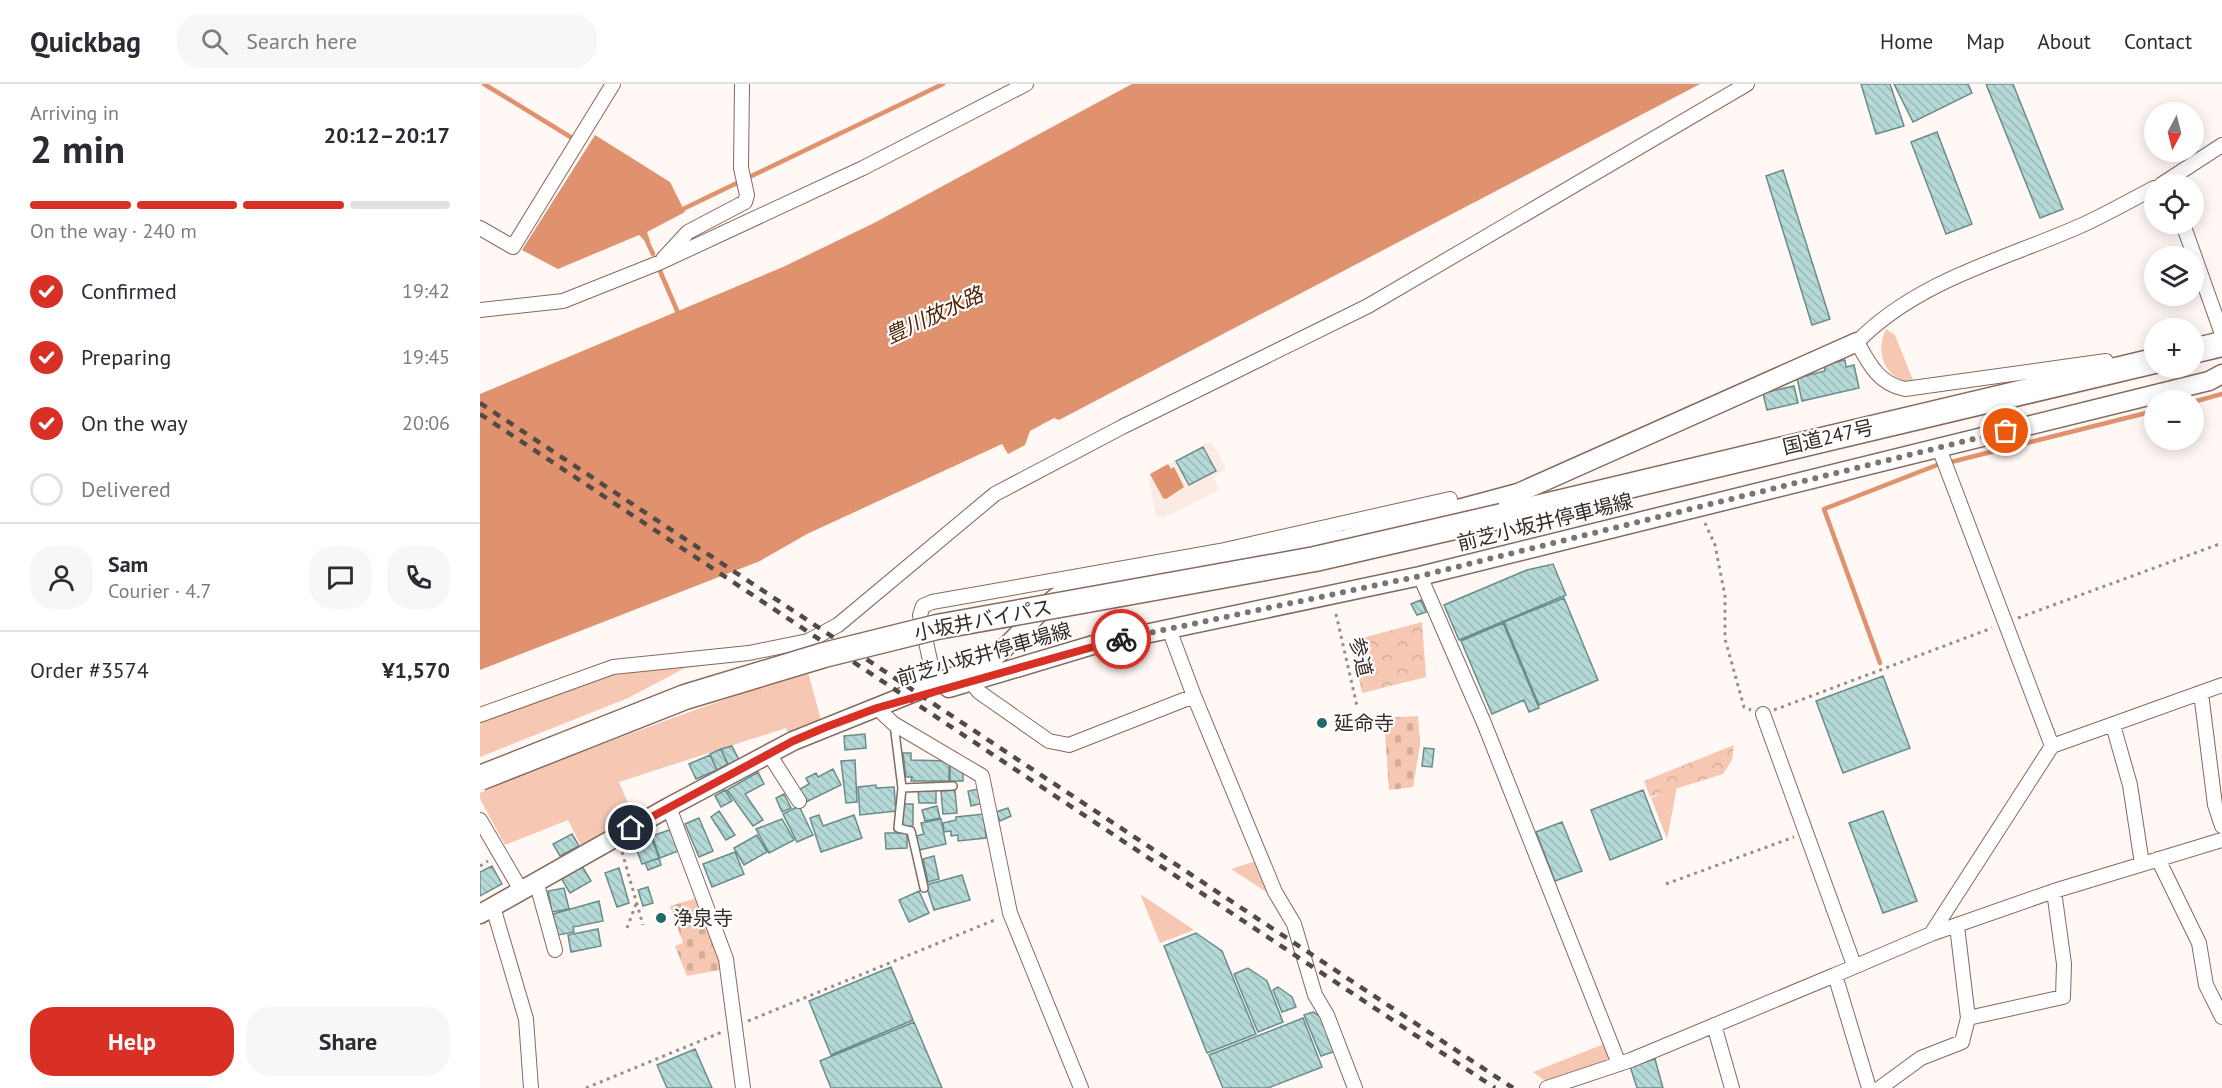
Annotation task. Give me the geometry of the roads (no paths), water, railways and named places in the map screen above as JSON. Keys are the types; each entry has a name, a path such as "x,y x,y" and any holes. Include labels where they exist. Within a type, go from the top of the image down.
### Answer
{"highway":[{"path":"2204,348 2222,344"},
{"name":"国道247号","path":"1502,516 2144,362"},
{"name":"小坂井バイパス","path":"480,778 685,697 884,639 937,627 1314,559 1502,516"}],"main road":[{"name":"前芝小坂井停車場線","path":"486,911 669,807 769,754 826,727 987,663 1005,649 1050,599 1071,587 1346,539 1518,493 1857,342"},
{"name":"前芝小坂井停車場線","path":"877,708 1093,645 1420,576 2218,378"}],"street":[{"path":"480,228 513,247 613,84"},
{"path":"661,262 688,232 745,202 747,195 741,168 741,84"},
{"path":"480,310 563,301 661,262 863,168 1026,84"},
{"path":"480,715 613,667 749,653 808,641 838,625 995,494 1122,427 1368,306 1747,84"},
{"path":"2180,174 2222,145"},
{"path":"2144,193 2081,226 1947,279 1879,320 1857,342 1869,365 1882,380 1905,389 2069,368 2140,354 2144,356"},
{"path":"2187,234 2222,334"},
{"path":"1939,448 2052,746"},
{"path":"934,683 920,615 923,606 932,602 1220,550 1450,499 1452,512"},
{"path":"1420,576 1484,723 1619,1064"},
{"path":"1169,628 1194,696 1275,892 1294,924 1316,995 1327,1015 1355,1088"},
{"path":"971,682 979,692 1049,741 1070,745 1194,696"},
{"path":"1931,934 2052,746 2222,685"},
{"path":"2201,693 2215,806 2222,826"},
{"path":"877,708 894,724 982,776 1010,914 1081,1088"},
{"path":"1763,714 1854,965"},
{"path":"2114,725 2130,785 2142,864"},
{"path":"769,754 799,801"},
{"path":"669,807 726,959 743,1088"},
{"path":"480,820 529,886 555,950"},
{"path":"1547,1088 1619,1064 1931,934 2054,891 2222,840"},
{"path":"2158,859 2199,944 2206,985 2222,1017"},
{"path":"1968,1018 2063,997 2064,964 2054,891"},
{"path":"486,911 526,1019 531,1088"},
{"path":"1880,1088 1921,1058 1962,1042 1968,1018 1957,926"},
{"path":"1835,975 1869,1088"},
{"path":"1714,1025 1732,1088"}],"lane":[{"path":"894,724 902,788 898,828 911,831 924,888"},
{"path":"902,788 953,786"}],"water":[{"name":"豊川放水路","path":"1132,84 1700,84 1059,420 1054,418 1030,431 1025,445 1008,454 1002,444 807,534 760,561 480,670 480,394 783,267 874,223"},
{"path":"595,135 670,182 685,212 647,232 650,241 646,242 639,235 558,269 522,250"},
{"path":"1168,464 1171,469 1174,467 1184,487 1166,499 1163,498 1150,474"}],"waterway":[{"path":"484,84 572,138"},
{"path":"683,209 943,84"},
{"path":"645,237 653,254"},
{"path":"660,271 679,315"},
{"path":"2204,399 2222,394"},
{"path":"1947,463 2144,414"},
{"path":"1880,663 1824,509 1937,465"}],"railway":[{"path":"480,403 1513,1088"},
{"path":"480,414 1495,1088"}],"place":[{"name":"延命寺","path":"1322,723"},
{"name":"浄泉寺","path":"661,918"}]}
